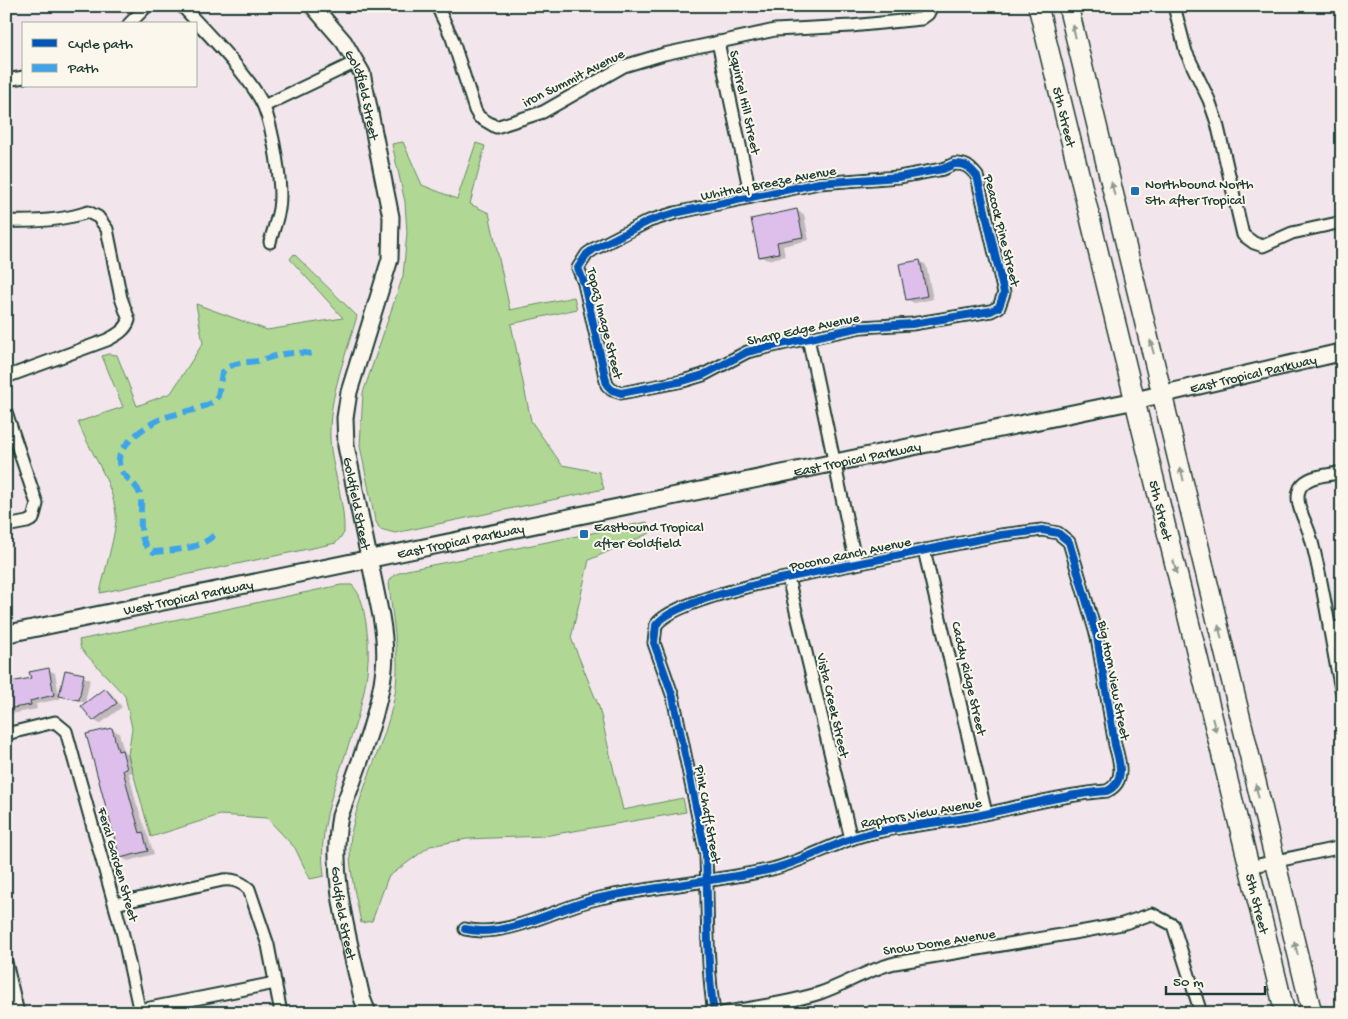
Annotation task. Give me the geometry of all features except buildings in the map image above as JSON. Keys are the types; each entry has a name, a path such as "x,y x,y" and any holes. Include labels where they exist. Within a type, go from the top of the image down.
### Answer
{"main road":[{"name":"5th Street","path":"1038,6 1286,1013"},
{"name":"5th Street","path":"1068,6 1164,394 1274,862 1312,1013"},
{"name":"East Tropical Parkway","path":"370,559 1134,401 1342,352"},
{"name":"West Tropical Parkway","path":"6,634 370,559"}],"street":[{"path":"130,22 147,6"},
{"path":"182,6 196,22"},
{"name":"Goldfield Street","path":"313,6 344,42 356,62 367,94 391,217 392,238 385,278 349,392 345,418 346,446 382,616 384,668 380,692 340,816 336,837 336,862 343,908 362,998 368,1013"},
{"name":"iron Summit Avenue","path":"437,6 452,38 475,110 479,117 496,127 543,112 624,66 664,54 775,30 851,26 921,19 928,14 932,6"},
{"path":"1174,6 1186,52 1217,123 1243,235 1254,244 1263,246 1292,233 1342,222"},
{"path":"198,24 242,74 264,106 278,172 280,193 279,208 270,242"},
{"name":"Squirrel Hill Street","path":"718,42 751,197"},
{"path":"264,106 356,62"},
{"path":"6,80 22,77"},
{"name":"Whitney Breeze Avenue","path":"581,260 594,249 649,221 675,213 819,183 899,177 962,164 969,166"},
{"name":"Peacock Pine Street","path":"969,166 978,176 1004,293 1001,301"},
{"path":"6,221 35,222 70,218 88,212 98,216 107,229 121,298 130,320 124,328 107,340 6,377"},
{"name":"Topaz Image Street","path":"581,260 578,268 584,283 607,385 612,390"},
{"name":"Sharp Edge Avenue","path":"612,390 621,393 683,381 703,374 748,352 808,338 861,327 912,324 991,311 999,307 1001,301"},
{"path":"808,338 856,564"},
{"path":"6,412 37,497 33,518 27,522 6,526"},
{"path":"1342,472 1307,480 1300,488 1298,498 1310,535 1342,693"},
{"name":"Pocono Ranch Avenue","path":"656,625 669,612 741,588 1001,535 1042,530 1058,533"},
{"name":"Big Horn View Street","path":"1058,533 1069,542 1097,637 1114,745 1119,760 1119,779"},
{"name":"Caddy Ridge Street","path":"924,550 986,813"},
{"name":"Vista Creek Street","path":"788,578 851,839"},
{"name":"Pink Chaff Street","path":"656,625 654,643 673,697 706,855 708,965 714,1013"},
{"path":"1329,628 1342,626"},
{"name":"Feral Garden Street","path":"6,734 55,722 70,740 115,904 133,974 140,1011"},
{"name":"Raptors View Avenue","path":"465,929 478,932 510,928 582,902 774,868 851,839 1106,791 1115,787 1119,779"},
{"path":"1249,867 1342,847"},
{"path":"115,904 223,880 232,879 243,884 249,889 268,945 281,1013"},
{"name":"Snow Dome Avenue","path":"722,1013 801,999 852,980 876,967 895,962 1085,931 1122,924 1152,914 1165,919 1173,925 1201,1013"},
{"path":"6,962 18,1013"},
{"path":"140,1011 275,983"}],"green space":[{"path":"403,142 422,185 457,199 476,143 485,146 470,204 489,213 510,310 574,297 577,309 511,324 531,421 562,465 599,472 604,489 395,533 380,529 375,520 360,446 363,393 403,276 407,233 405,202 392,144"},
{"path":"294,254 357,316 337,382 331,416 331,450 341,502 344,533 336,543 100,593 113,540 116,514 110,490 78,422 123,407 102,356 108,354 117,355 137,406 171,393 203,343 196,304 267,330 343,318 290,259"},
{"path":"647,522 650,533 589,560 571,638 599,707 623,810 683,798 686,812 544,836 467,839 430,846 388,877 372,921 361,923 352,876 350,841 356,812 385,732 394,699 397,655 389,582 394,575 407,570"},
{"path":"341,585 352,585 360,598 366,623 368,657 364,690 356,721 327,813 323,844 324,876 310,879 295,848 267,818 220,815 151,837 128,755 132,728 125,696 81,649 79,640"}],"marked path":[{"path":"214,535 201,544 178,550 154,552 149,549 143,539 139,491 124,474 119,462 123,449 142,430 157,421 202,407 214,401 218,396 222,373 231,366 286,354 312,354"}],"cycle path":[{"path":"954,164 962,164 977,176 1004,293 999,307 991,311 912,324 861,327 747,352 703,375 683,381 621,393 612,390 607,385 584,283 578,268 587,254 594,249 649,221 675,213 819,183 899,177 943,169 954,164"},
{"path":"465,929 481,931 498,930 532,921 600,898 642,890 686,884 707,881 729,877 772,869 869,834 1107,791 1113,787 1119,777 1120,765 1097,637 1069,542 1058,533 1042,530 1001,535 770,581 726,592 676,610 664,617 656,625 654,643 673,697 706,855 707,875 707,895 707,914 708,954 714,1013"}],"place":[{"name":"Northbound North 5th after Tropical","path":"1135,191"},
{"name":"Eastbound Tropical after Goldfield","path":"584,534"}]}
